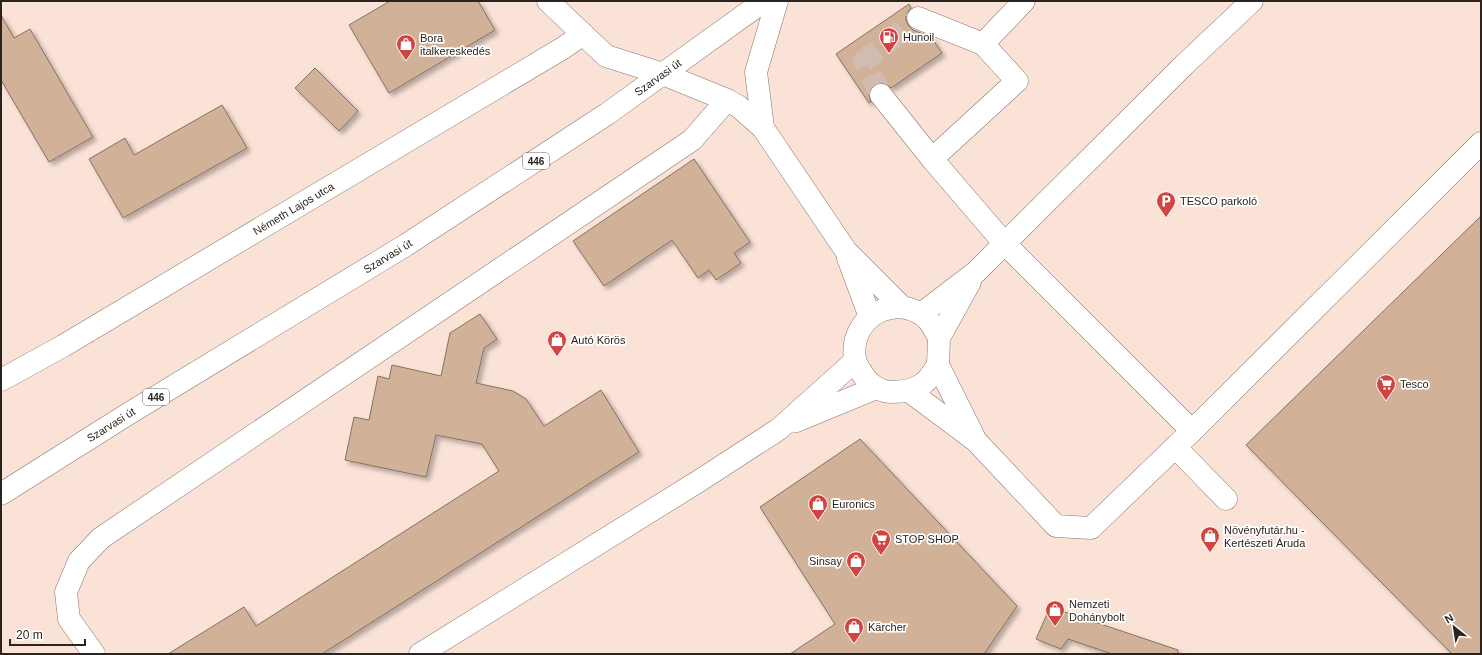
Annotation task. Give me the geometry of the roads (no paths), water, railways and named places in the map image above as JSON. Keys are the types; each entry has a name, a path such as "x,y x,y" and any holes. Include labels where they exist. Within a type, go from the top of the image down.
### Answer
{"main road":[{"path":"548,1 606,56 663,74 727,100 738,106 763,128 846,251 912,311 932,325 939,338"},
{"name":"Szarvasi út","path":"1,494 128,414 406,245 607,114 764,1"},
{"path":"763,128 756,72 777,1"},
{"path":"983,44 1024,1"},
{"path":"938,365 926,382 909,391 889,392 876,388 864,378 855,361 854,345 857,333 870,316 888,308 912,311 976,272 1184,65 1252,1"},
{"path":"918,18 983,44 1017,81 932,159"},
{"name":"Németh Lajos utca","path":"1,380 63,346 563,48 584,34"},
{"path":"881,95 932,159 1005,244 1192,431"},
{"path":"94,654 69,619 66,592 79,561 101,538 692,140 727,100"},
{"path":"909,391 976,441 1056,526 1091,528 1192,431 1481,143"},
{"path":"846,251 870,316"},
{"path":"976,272 939,338 938,365 976,441"},
{"path":"420,654 699,480 779,428 855,361"},
{"path":"779,428 876,388"},
{"path":"1175,447 1226,499"}],"tunnel":[{"path":"881,95 864,61 918,18"}],"place":[{"name":"Hunoil","path":"889,54"},
{"name":"Bora italkereskedés","path":"406,61"},
{"name":"TESCO parkoló","path":"1166,218"},
{"name":"Autó Körös","path":"557,357"},
{"name":"Tesco","path":"1386,401"},
{"name":"Euronics","path":"818,521"},
{"name":"Növényfutár.hu - Kertészeti Áruda","path":"1210,553"},
{"name":"STOP SHOP","path":"881,556"},
{"name":"Sinsay","path":"856,578"},
{"name":"Nemzeti Dohánybolt","path":"1055,627"},
{"name":"Kärcher","path":"854,644"}]}
